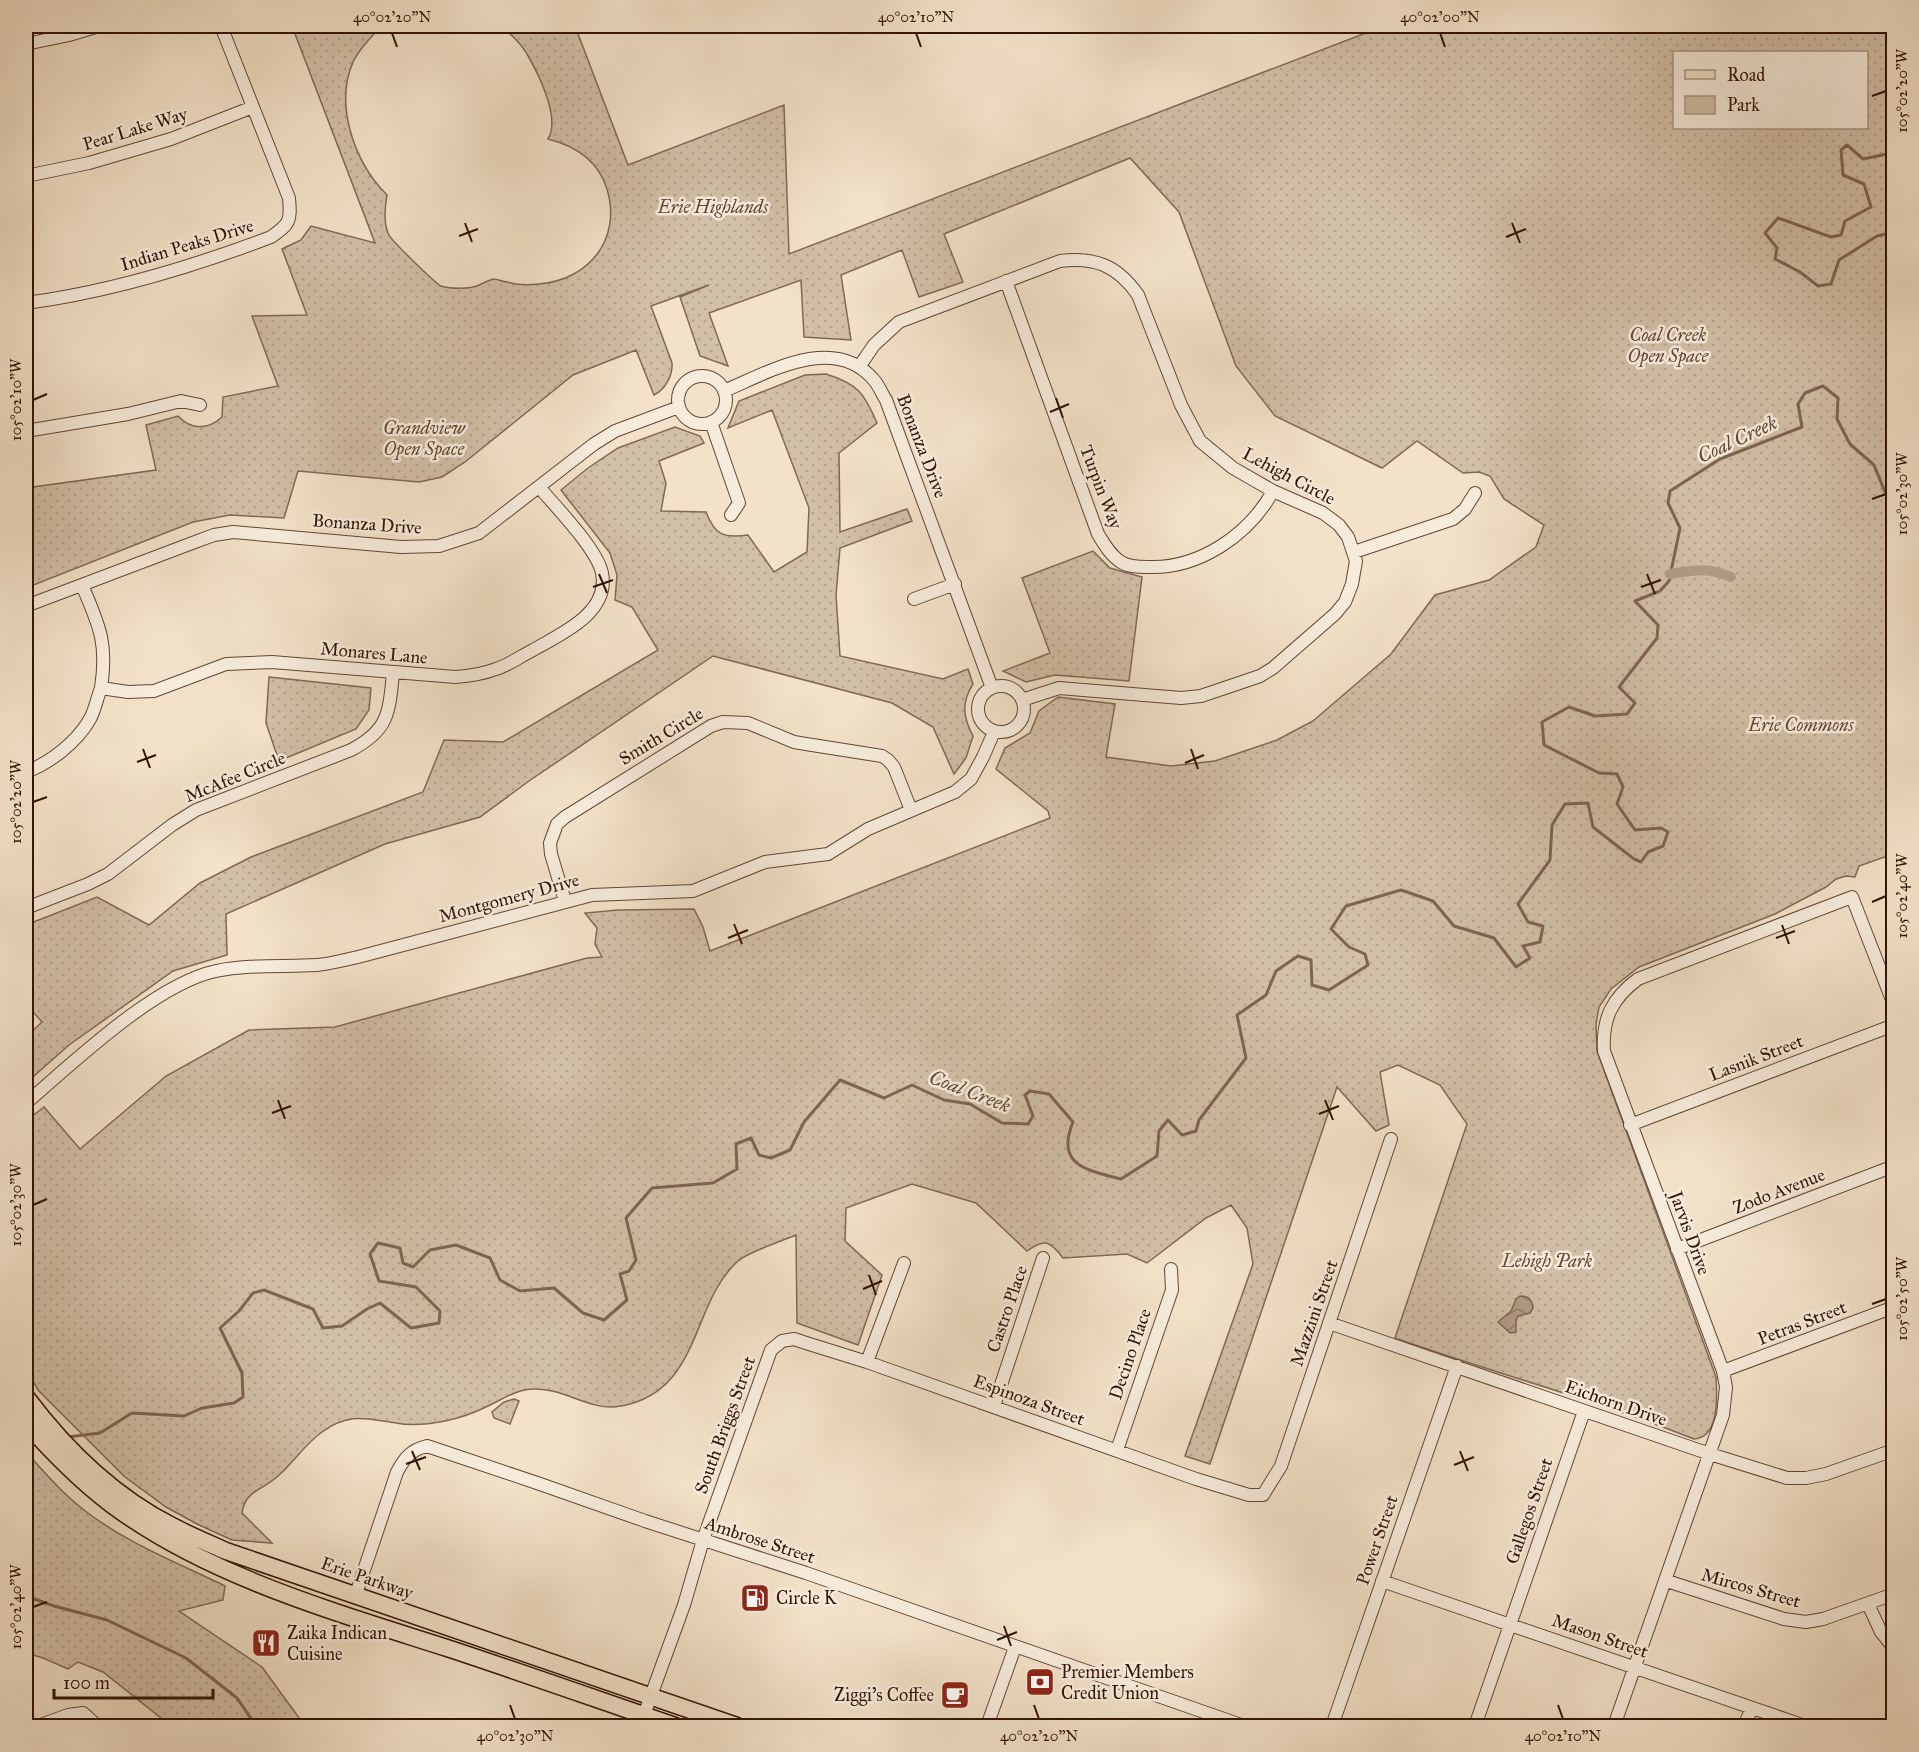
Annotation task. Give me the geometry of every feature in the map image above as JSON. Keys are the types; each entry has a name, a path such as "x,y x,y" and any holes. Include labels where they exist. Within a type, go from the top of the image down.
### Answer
{"main road":[{"name":"Erie Parkway","path":"26,1397 46,1424 72,1452 106,1482 171,1526 226,1551 737,1726"},
{"path":"26,1423 88,1486 112,1505 146,1527 226,1571 642,1721 675,1726"}],"street":[{"path":"26,44 99,26"},
{"name":"Indian Peaks Drive","path":"26,303 158,276 271,237 287,226 291,214 289,198 221,26"},
{"name":"Pear Lake Way","path":"26,176 171,140 253,107"},
{"name":"Lehigh Circle","path":"859,367 874,345 899,322 1060,261 1081,259 1100,263 1115,270 1130,283 1138,295 1180,405 1200,441 1233,468 1273,491 1323,513 1339,525 1348,537 1354,552"},
{"name":"Turpin Way","path":"1006,281 1098,534 1105,546 1123,564 1177,566 1210,553 1230,540 1256,515 1273,491"},
{"name":"Bonanza Drive","path":"724,391 811,357 838,357 859,367 874,380 886,400 953,581"},
{"path":"704,375 712,378 720,383 724,391 725,406 722,413 711,422 701,424 692,422 684,416 679,407 679,392 682,385 695,376 704,375"},
{"path":"26,431 117,416 181,401 200,405"},
{"name":"Bonanza Drive","path":"26,606 214,535 233,532 401,547 439,546 479,533 594,444 615,431 679,407"},
{"path":"711,422 739,503 731,515"},
{"name":"Monares Lane","path":"100,688 128,692 153,691 226,664 272,662 455,677 474,676 497,669 570,629 593,608 600,596 602,572 594,554 539,487"},
{"path":"1022,700 1059,688 1181,698 1201,696 1260,676 1274,668 1335,614 1345,602 1352,584 1356,561 1354,552 1453,519 1465,509 1475,494"},
{"path":"914,599 953,581 992,688"},
{"path":"26,772 44,763 76,737 90,719 100,688 104,663 102,637 82,585"},
{"name":"McAfee Circle","path":"26,908 108,874 172,825 196,810 364,743 374,736 382,724 389,706 393,673"},
{"path":"1006,687 1018,694 1022,700 1024,715 1016,727 1009,731 994,732 982,722 978,715 980,699 992,688 1006,687"},
{"name":"Smith Circle","path":"566,901 550,854 550,843 557,824 647,765 711,726 723,722 748,723 800,743 882,756 894,767 911,810"},
{"name":"Montgomery Drive","path":"26,1103 129,1018 167,991 198,977 216,971 320,964 358,957 592,895 693,891 765,862 828,854 868,829 955,792 971,779 994,732"},
{"name":"Jarvis Drive","path":"1614,1726 1667,1581 1723,1415 1726,1387 1604,1051 1603,1034 1608,1016 1624,989 1638,979 1852,897 1893,1005"},
{"name":"Lasnik Street","path":"1630,1125 1893,1024"},
{"name":"Mazzini Street","path":"1263,1495 1281,1466 1391,1139"},
{"name":"Zodo Avenue","path":"1677,1249 1893,1166"},
{"name":"Castro Place","path":"994,1406 1043,1258"},
{"path":"867,1362 904,1263"},
{"name":"Decino Place","path":"1117,1450 1172,1290 1172,1269"},
{"name":"Petras Street","path":"1722,1371 1893,1307"},
{"name":"Eichorn Drive","path":"1329,1323 1710,1454 1787,1478 1806,1478 1826,1474 1893,1450"},
{"name":"Espinoza Street","path":"782,1341 794,1339 867,1362 1196,1479 1249,1495 1263,1495"},
{"name":"South Briggs Street","path":"642,1721 684,1605 703,1540 771,1350 782,1341"},
{"name":"Power Street","path":"1332,1726 1456,1366"},
{"name":"Gallegos Street","path":"1474,1726 1584,1411"},
{"name":"Ambrose Street","path":"356,1594 397,1472 405,1457 414,1449 427,1446 806,1573 1244,1726"},
{"name":"Mason Street","path":"1382,1581 1805,1726"},
{"name":"Mircos Street","path":"1667,1581 1784,1619 1806,1622 1823,1619 1893,1594"},
{"path":"1868,1604 1877,1625 1893,1648"},
{"path":"987,1726 1015,1647"},
{"path":"1744,1726 1752,1708"},
{"path":"38,1726 68,1715 82,1713 95,1726"},
{"path":"1445,1726 1452,1726"}],"green space":[{"name":"Coal Creek Open Space","path":"292,26 382,26 366,42 356,57 348,79 347,115 351,133 366,167 387,195 385,220 389,235 441,286 469,288 494,279 527,285 557,281 573,274 597,254 610,224 610,207 603,179 592,162 577,150 548,139 552,120 542,84 525,50 501,26 575,26 628,165 784,105 789,254 1384,26 1893,26 1893,854 1859,866 1855,877 1846,876 1836,879 1826,887 1775,914 1639,967 1611,989 1599,1007 1596,1024 1597,1051 1716,1377 1715,1414 1709,1431 1702,1437 1694,1439 1620,1412 1395,1338 1467,1124 1440,1085 1398,1065 1380,1072 1389,1125 1376,1131 1337,1087 1210,1464 1185,1456 1253,1264 1247,1228 1231,1205 1206,1218 1147,1263 1127,1254 1063,1258 1047,1243 1038,1244 1027,1251 976,1203 912,1184 846,1208 845,1241 882,1275 858,1345 797,1323 796,1235 757,1250 738,1261 723,1279 711,1300 681,1365 667,1383 647,1397 621,1406 610,1407 588,1403 556,1392 528,1389 510,1395 483,1409 445,1421 408,1424 358,1418 332,1426 310,1442 278,1476 250,1495 244,1505 242,1513 272,1543 232,1540 166,1507 125,1477 38,1390 26,1368 26,1121 44,1107 80,1149 166,1076 249,1030 335,1027 587,958 602,957 595,944 597,928 585,913 694,909 703,927 710,951 1050,818 1048,811 996,769 1005,748 1030,733 1039,711 1058,697 1115,704 1106,757 1171,766 1215,761 1277,740 1313,721 1391,654 1435,595 1489,580 1536,547 1544,525 1504,499 1490,476 1479,472 1463,473 1417,441 1382,468 1275,416 1236,366 1179,212 1130,158 944,234 963,282 919,297 902,250 841,275 851,340 804,337 801,280 709,313 728,366 700,356 680,297 709,285 651,306 672,363 668,382 654,395 636,350 573,375 465,462 442,477 419,482 298,471 284,518 230,515 193,522 26,588 26,488 156,470 146,425 178,416 188,424 205,426 222,417 223,397 278,386 252,316 307,315 282,249 301,240 311,226 375,243"},
{"path":"826,374 846,382 859,391 877,423 839,453 840,532 907,509 912,521 840,548 836,595 840,656 943,679 968,669 973,684 965,704 965,716 973,736 966,758 954,774 933,727 892,703 713,656 480,817 385,844 226,914 227,955 173,971 69,1045 26,1083 26,1037 42,1022 26,1004 26,925 97,897 149,925 200,883 251,857 423,792 444,740 503,742 658,650 632,607 615,600 617,575 610,553 561,490 588,468 618,448 675,427 700,436 704,443 659,461 666,483 661,511 706,512 713,526 721,534 748,535 774,572 807,552 809,508 772,410 728,428 739,401 805,375"},
{"path":"1093,551 1110,568 1142,577 1129,681 1055,675 1026,682 1003,671 1050,653 1022,578"},
{"path":"269,677 371,688 369,710 356,729 279,761 266,723"},
{"path":"514,1399 519,1401 510,1424 494,1418 492,1412 504,1402"},
{"path":"26,1452 68,1497 100,1522 153,1552 225,1586 223,1600 179,1611 262,1667 305,1726 171,1726 103,1672 78,1662 68,1669 26,1653"}],"water":[{"path":"1520,1296 1530,1299 1533,1308 1530,1313 1518,1316 1516,1332 1510,1333 1498,1322 1511,1311 1516,1299"}],"waterway":[{"name":"Coal Creek","path":"1894,160 1887,154 1863,159 1847,145 1841,150 1843,175 1864,184 1871,207 1845,221 1841,235 1831,237 1778,218 1765,233 1777,248 1775,259 1800,272 1818,286 1831,284 1839,260 1877,236 1894,232"},
{"name":"Coal Creek","path":"68,1437 100,1433 132,1413 184,1416 202,1408 234,1403 243,1397 242,1373 220,1328 239,1311 253,1293 264,1290 313,1309 323,1328 342,1326 380,1303 411,1328 439,1323 440,1311 416,1287 379,1281 370,1254 378,1243 400,1248 403,1263 413,1267 430,1250 456,1245 490,1258 500,1280 520,1291 554,1288 583,1313 604,1320 627,1300 620,1274 629,1271 636,1260 626,1218 652,1188 713,1183 737,1169 736,1144 751,1138 759,1155 771,1158 790,1150 804,1122 840,1080 884,1098 912,1085 944,1100 970,1104 1002,1123 1028,1124 1033,1116 1025,1095 1030,1091 1049,1094 1073,1122 1068,1137 1071,1157 1086,1169 1121,1179 1157,1156 1159,1131 1168,1120 1182,1135 1196,1131 1199,1120 1246,1058 1237,1015 1266,995 1276,971 1298,956 1311,960 1312,985 1329,990 1368,965 1365,954 1349,947 1331,929 1346,906 1401,890 1433,901 1454,926 1494,938 1516,967 1530,958 1523,946 1540,942 1543,926 1528,922 1518,904 1550,860 1552,825 1565,804 1588,803 1593,827 1634,859 1641,862 1648,852 1663,846 1668,832 1661,828 1635,830 1617,804 1623,787 1617,774 1599,773 1544,745 1542,722 1569,707 1595,716 1627,714 1635,703 1619,687 1657,638 1658,625 1635,601 1660,591 1669,581 1680,528 1668,503 1670,491 1720,459 1802,427 1798,404 1805,393 1823,386 1838,398 1837,419 1850,444 1874,465 1885,492 1894,496"},
{"path":"1670,574 1701,570 1731,577"},
{"name":"Coal Creek","path":"26,1442 35,1442"},
{"path":"26,1596 107,1620 186,1658 237,1698 256,1726"}],"place":[{"name":"Circle K","path":"755,1598"},
{"name":"Zaika Indican Cuisine","path":"266,1643"},
{"name":"Premier Members Credit Union","path":"1040,1682"},
{"name":"Ziggi's Coffee","path":"955,1695"}],"park label":[{"name":"Erie Highlands","path":"713,207"},
{"name":"Grandview Open Space","path":"424,438"},
{"name":"Erie Commons","path":"1801,725"},
{"name":"Lehigh Park","path":"1547,1261"}]}
